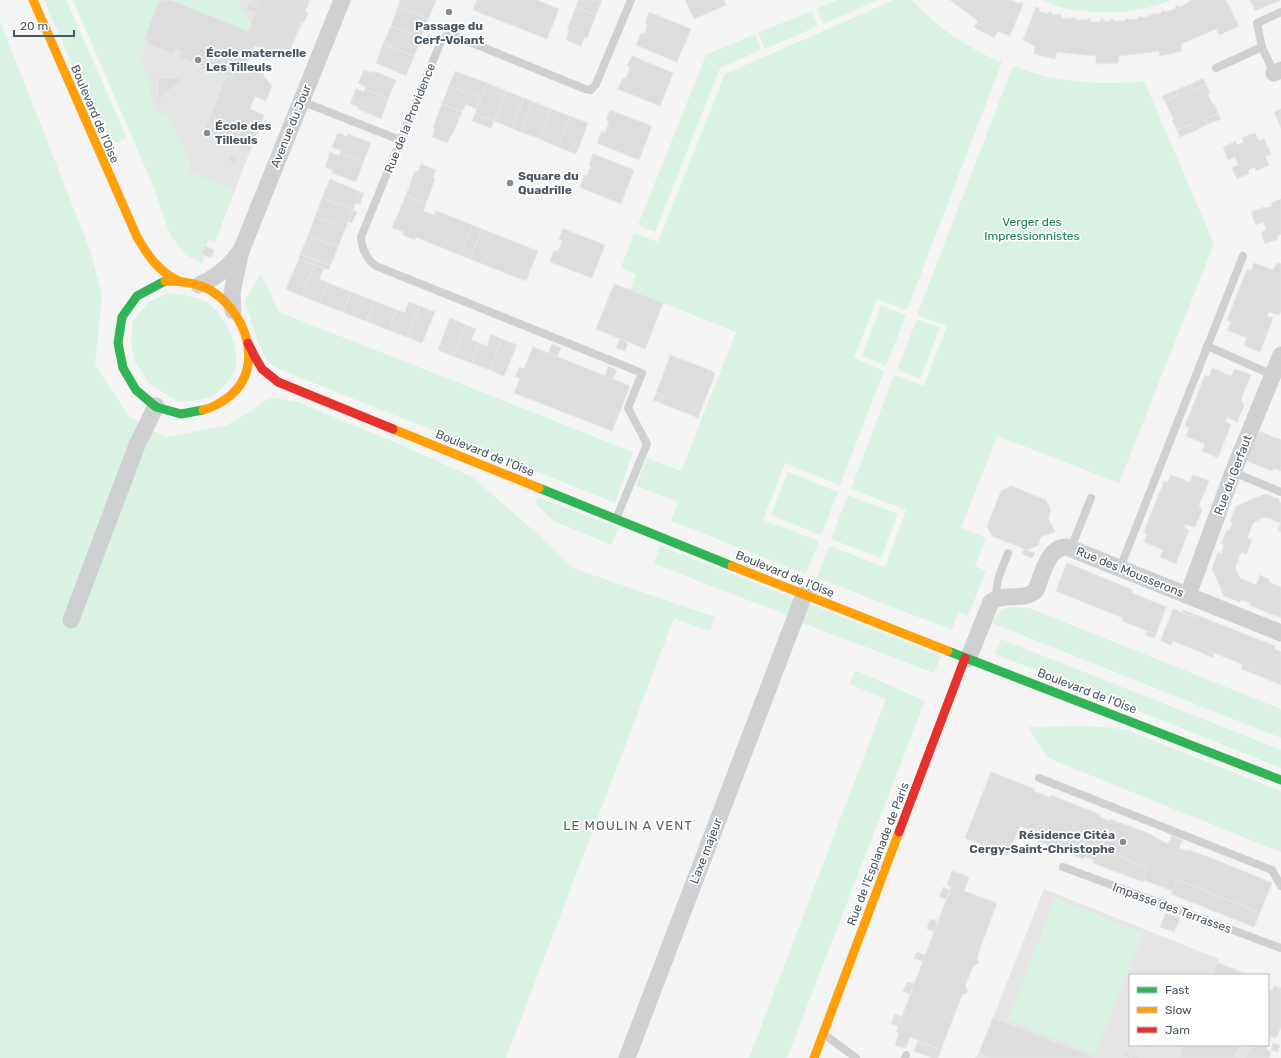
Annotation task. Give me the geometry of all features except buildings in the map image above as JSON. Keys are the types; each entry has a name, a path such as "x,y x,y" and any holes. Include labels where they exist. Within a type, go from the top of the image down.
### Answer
{"main road":[{"name":"Boulevard de l'Oise","path":"33,0 137,237 146,254 160,271 179,281"},
{"name":"Boulevard de l'Oise","path":"137,237 141,263"},
{"path":"165,281 179,281 199,285 217,295 234,311 248,343 248,362 246,373 239,387 232,394 213,407 196,413 178,415 156,406 141,395 132,384 122,364 119,353 117,341 119,323 132,301 143,291 152,286 165,281"},
{"path":"132,301 138,286"},
{"name":"Boulevard de l'Oise","path":"248,343 264,372 270,378 282,385 804,595 1281,780"},
{"name":"Boulevard de l'Oise","path":"266,384 282,385"},
{"path":"232,394 252,386"},
{"name":"Rue de l'Esplanade de Paris","path":"814,1058 967,658"}],"street":[{"name":"Avenue du Jour","path":"234,311 232,292 241,251 342,0"},
{"name":"Avenue du Jour","path":"199,285 210,280 227,268 241,251"},
{"name":"Rue du Gerfaut","path":"1188,595 1233,472 1281,355"},
{"path":"71,620 137,445 156,406"},
{"name":"Rue des Mousserons","path":"997,598 1033,593 1036,590 1048,560 1055,551 1062,546 1071,548 1281,633"},
{"name":"L'axe majeur","path":"627,1058 804,595"},
{"path":"967,658 989,606 991,602 997,598"}],"lane":[{"name":"Rue de la Providence","path":"616,519 647,444 628,408 642,373 376,266 370,262 364,250 361,237 441,42 447,36 455,36 585,89 591,90 596,84 631,0"},
{"path":"1278,72 1262,48 1257,23 1281,12"},
{"path":"1216,68 1262,48"},
{"path":"301,101 400,140"},
{"path":"1120,568 1243,256"},
{"path":"1207,346 1273,375"},
{"path":"1233,472 1281,492"},
{"path":"1071,548 1091,498"},
{"path":"997,598 997,584 1008,553"},
{"path":"1039,778 1272,870 1281,886"},
{"name":"Impasse des Terrasses","path":"1063,867 1281,948"},
{"path":"823,1034 856,1058"}],"shaded area":[{"name":"École des Tilleuls","path":"99,0 310,0 305,11 308,13 290,50 287,49 283,58 254,46 246,65 264,73 263,75 272,86 266,101 255,97 250,109 264,115 215,242"},
{"path":"1044,889 1219,959 1217,963 1246,974 1129,974 1129,1046 1267,1046 1266,1049 1271,1052 1269,1058 975,1058 979,1053"}],"green space":[{"path":"44,0 66,0 127,138 116,143 96,119"},
{"path":"73,0 160,0 143,42 147,44 140,60 152,86 149,94 156,110 169,118 191,163 188,171 234,190 215,242 209,240 202,254 205,255 202,264 186,255 170,235 154,188"},
{"path":"173,0 237,0 251,24 248,31"},
{"path":"837,0 878,0 823,24 817,9"},
{"path":"894,0 911,0 931,19 953,36 989,57 1002,62 907,310 877,299 854,358 884,371 840,485 785,463 763,520 819,541 806,574 671,521 678,502 636,486 647,458 681,471 736,332 630,290 636,274 621,268 634,233 658,242 725,74"},
{"path":"1041,0 1171,0 1159,5 1133,11 1094,12 1068,9"},
{"path":"812,11 818,26 765,49 758,33"},
{"path":"0,21 90,250 102,295 95,364 129,417 165,437 225,426 250,412 270,397 298,402 406,447 472,477 548,543 573,568 715,617 710,631 674,618 506,1058 0,1058"},
{"path":"755,34 761,50 720,68 655,232 638,225 706,55"},
{"name":"Verger des Impressionnistes","path":"1013,66 1045,76 1094,83 1144,81 1214,244 1119,483 997,436 961,528 986,538 975,566 986,571 968,616 958,612 952,630 817,578 829,546 885,567 906,510 851,489 894,375 924,386 947,326 917,315"},
{"path":"261,274 279,312 633,452 615,503 269,364 258,343 248,309 244,301"},
{"path":"169,293 194,297 208,303 226,324 234,341 236,360 234,373 222,388 215,394 208,397 178,402 149,383 135,362 131,341 133,320 149,302"},
{"path":"881,306 906,315 886,366 862,356"},
{"path":"917,319 940,328 920,379 897,370"},
{"path":"788,472 838,492 821,535 771,515"},
{"path":"848,495 898,514 881,558 831,539"},
{"path":"538,497 619,528 611,545 554,521 535,503"},
{"path":"660,546 795,599 789,616 654,564"},
{"path":"807,603 941,656 934,673 800,622"},
{"path":"1009,607 1029,608 1281,709 1281,738 992,623 1000,611"},
{"path":"1001,639 1281,750 1281,768 995,654"},
{"path":"855,670 925,701 787,1058 749,1058 886,699 850,684"},
{"path":"1085,726 1114,728 1129,731 1281,791 1281,852 1055,761 1047,757 1028,727"},
{"path":"1055,898 1143,933 1095,1055 1008,1020"}],"traffic: fast":[{"path":"165,281 137,296 122,317 118,343 123,368 136,390 156,407 181,414 203,410"},
{"path":"539,488 732,566"},
{"path":"948,651 1281,780"}],"traffic: slow":[{"path":"33,0 137,237 145,251 155,263 166,273 179,281"},
{"path":"165,281 194,284 210,290 222,299 233,311 247,340 249,355 247,370 241,384 230,396 214,406 203,410"},
{"path":"393,429 539,488"},
{"path":"732,566 948,651"},
{"path":"814,1058 899,832"}],"traffic: jam":[{"path":"248,343 262,369 278,382 393,429"},
{"path":"899,832 965,658"}],"place":[{"name":"Passage du Cerf-Volant","path":"449,12"},
{"name":"École maternelle Les Tilleuls","path":"198,60"},
{"name":"École des Tilleuls","path":"207,133"},
{"name":"Square du Quadrille","path":"510,183"},
{"name":"Résidence Citéa Cergy-Saint-Christophe","path":"1123,842"}],"district":[{"name":"LE MOULIN A VENT","path":"628,825"}]}
